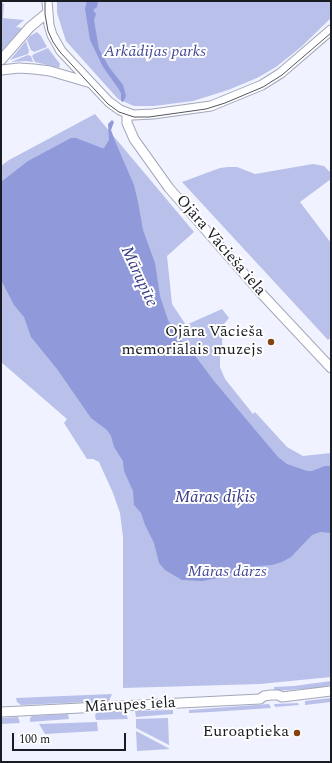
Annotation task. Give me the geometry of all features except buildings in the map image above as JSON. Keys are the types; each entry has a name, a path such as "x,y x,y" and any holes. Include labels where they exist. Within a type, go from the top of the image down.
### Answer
{"street":[{"path":"47,1 49,25 55,42 62,51 112,105 127,113 140,115 203,108 262,86 318,43 331,30"},
{"path":"1,60 30,27 47,13"},
{"path":"1,70 19,68 50,71 91,83"},
{"name":"Ojāra Vācieša iela","path":"127,113 127,123 134,139 169,188 259,291 331,368"},
{"name":"Mārupes iela","path":"1,712 260,698 271,695 278,695 282,697 331,690"}],"green space":[{"name":"Arkādijas parks","path":"57,1 331,1 331,18 301,47 276,67 257,78 228,90 193,101 154,106 134,106 118,99 66,41 57,13"},
{"path":"1,2 4,4 3,18 24,20 16,27 22,28 1,52"},
{"path":"37,32 47,47 34,52 31,50 27,40 30,36"},
{"path":"26,41 29,51 28,54 10,60"},
{"path":"48,48 60,64 59,68 35,62 32,56"},
{"path":"28,55 31,56 33,62 11,62"},
{"name":"Māras dīķis","path":"95,114 194,232 167,256 172,304 186,325 222,309 229,318 224,324 222,342 223,351 220,353 220,367 225,379 253,414 255,412 287,447 303,456 331,453 331,677 260,684 123,688 123,537 120,513 113,493 99,462 93,459 87,459 64,423 67,419 1,362 1,166 9,160"},
{"path":"313,164 324,166 331,173 331,179 300,202 331,243 331,337 328,340 182,182 220,168 237,167 255,174"},
{"path":"331,681 331,685 319,688 274,691 274,687"},
{"path":"112,694 109,701 21,705 17,702 16,698"},
{"path":"331,698 331,702 305,705 305,701"},
{"path":"298,703 299,705 275,707 274,704"},
{"path":"269,704 271,708 189,713 189,710"},
{"path":"173,710 173,714 136,717 135,711"},
{"path":"124,711 128,719 96,720 95,715 97,712"},
{"path":"68,714 69,719 30,722 30,718 32,716"},
{"path":"18,717 20,723 1,724 1,718"},
{"path":"168,718 169,745 136,728 136,719"},
{"path":"97,722 98,731 45,734 39,724"},
{"path":"136,731 170,749 137,751"}],"water":[{"path":"87,1 98,1 97,7 93,10 96,14 94,20 99,49 109,67 123,85 126,96 123,102 121,101 121,93 103,67 90,40 85,9"},
{"name":"Māras dīķis","path":"112,120 114,122 111,130 134,185 143,230 155,263 160,296 168,320 182,342 190,349 214,381 278,457 287,464 307,471 312,471 325,466 331,466 331,533 320,532 312,535 291,557 282,562 272,565 245,567 223,577 202,581 182,580 165,570 159,563 154,543 141,513 134,505 133,491 124,471 123,461 114,447 111,436 107,430 91,418 57,369 31,337 24,317 14,305 1,280 1,182 28,161 71,138 76,138 104,148 109,140 108,124"}],"tram line":[{"path":"45,1 45,14 48,31 60,52 108,104 119,112 134,117 149,117 206,109 225,103 263,87 282,75 331,33"}],"place":[{"name":"Ojāra Vācieša memoriālais muzejs","path":"271,342"},
{"name":"Euroaptieka","path":"297,733"}],"water label":[{"name":"Mārupīte","path":"138,277"}],"park label":[{"name":"Māras dārzs","path":"227,573"}]}
